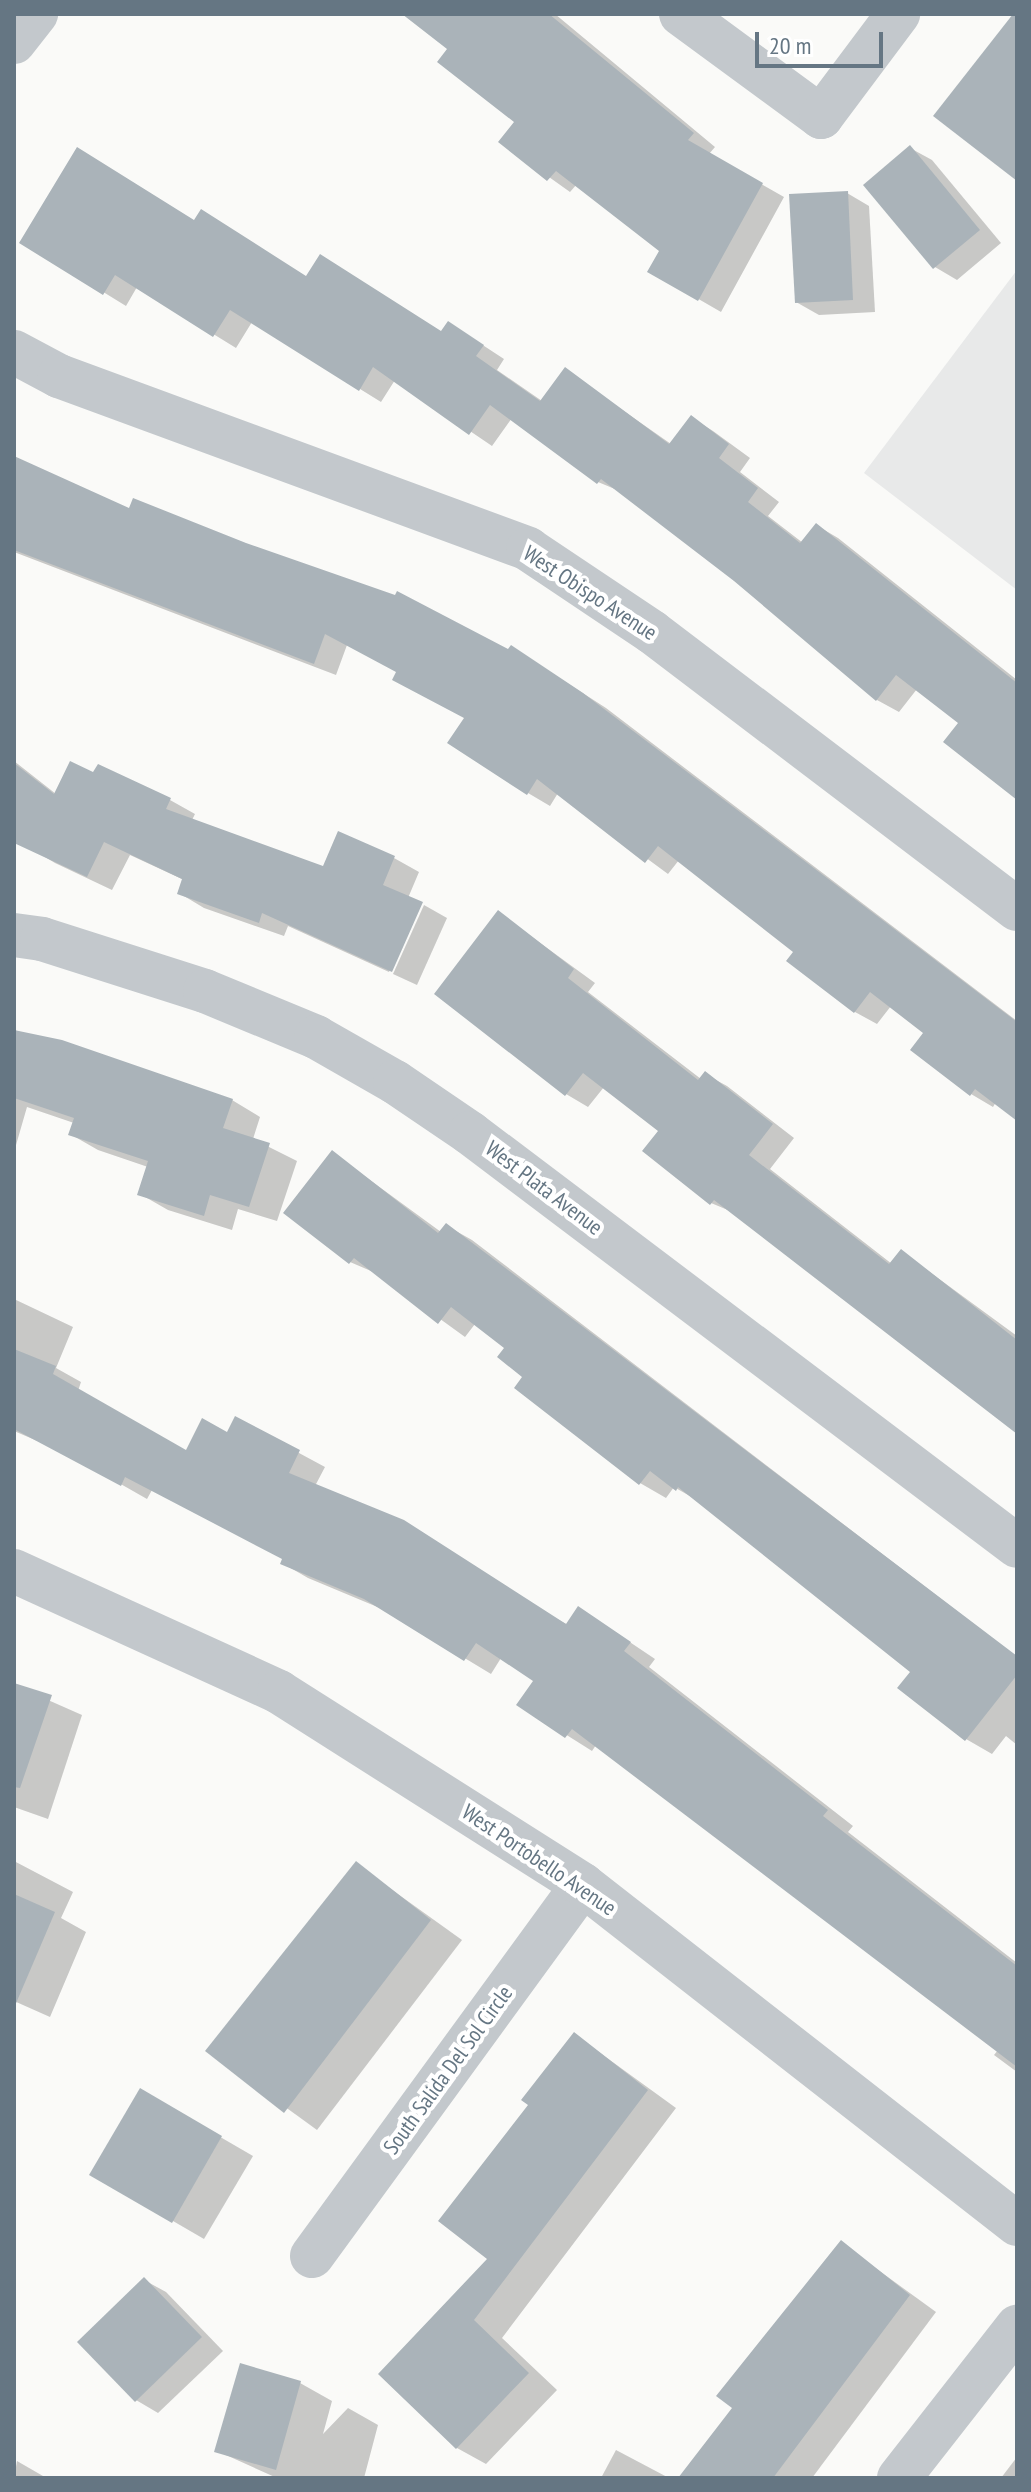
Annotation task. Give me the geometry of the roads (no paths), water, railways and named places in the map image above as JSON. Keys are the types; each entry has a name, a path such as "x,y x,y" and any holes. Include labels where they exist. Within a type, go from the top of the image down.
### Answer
{"street":[{"path":"14,42 36,14"},
{"path":"681,14 821,117 898,14"},
{"name":"West Obispo Avenue","path":"14,352 59,376 528,549 652,632 1017,909"},
{"name":"West Plata Avenue","path":"14,935 205,991 316,1037 395,1082 470,1133 1017,1546"},
{"name":"West Portobello Avenue","path":"14,1571 279,1692 583,1885 1017,2224"},
{"name":"South Salida Del Sol Circle","path":"312,2256 583,1885"},
{"path":"899,2478 1017,2327"}]}
